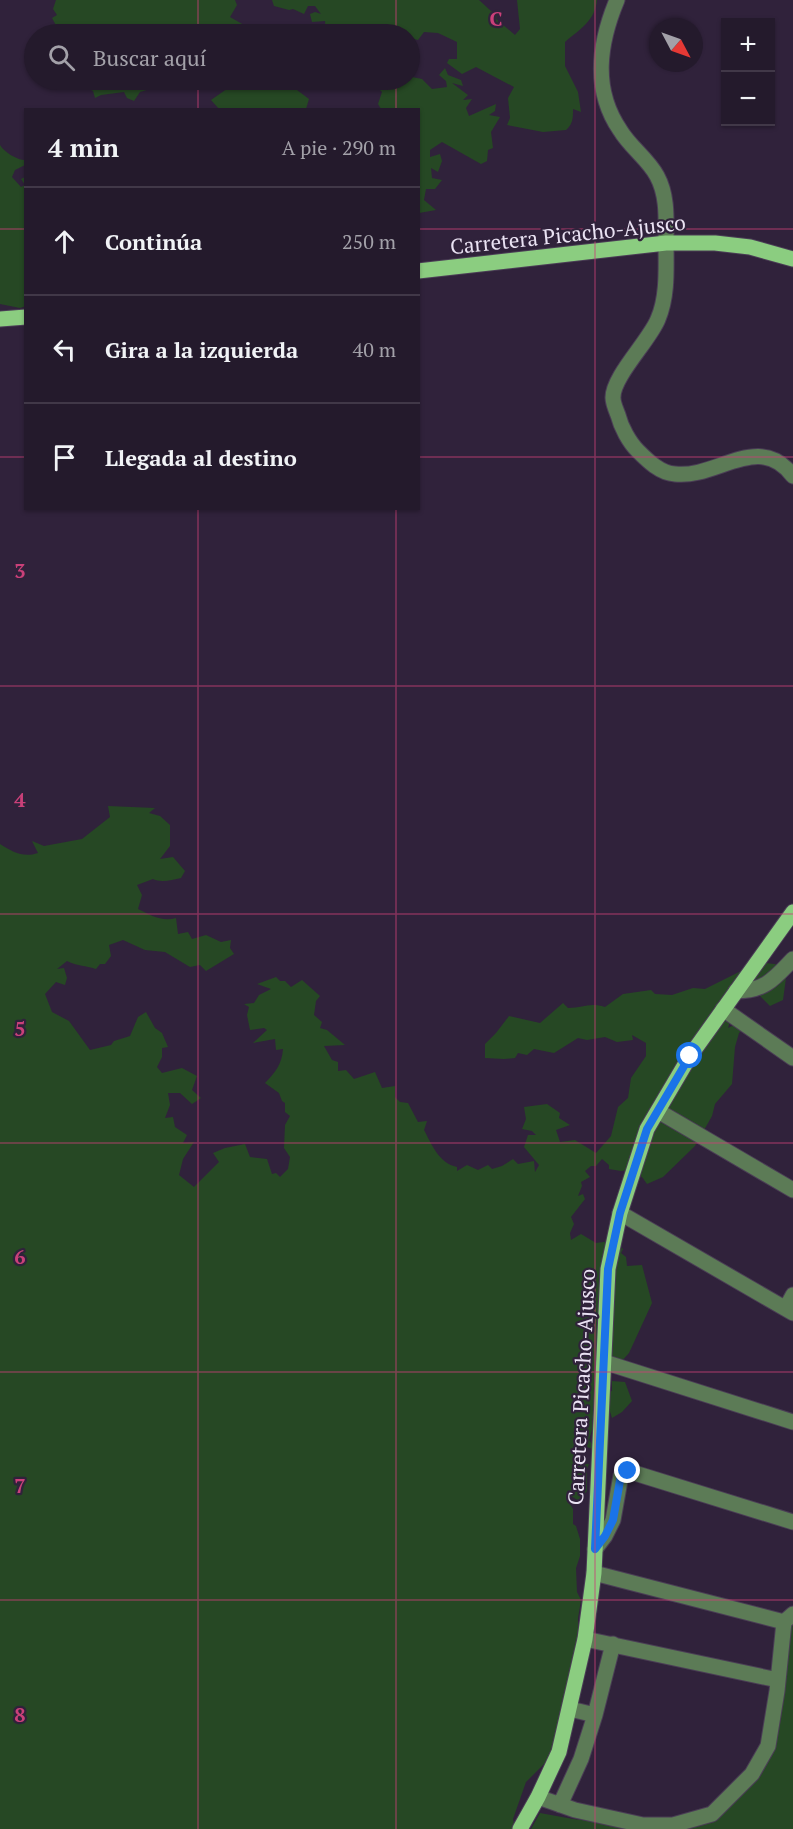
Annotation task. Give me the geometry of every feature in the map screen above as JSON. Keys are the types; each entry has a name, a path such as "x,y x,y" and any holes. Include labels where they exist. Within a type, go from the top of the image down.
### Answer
{"main road":[{"name":"Carretera Picacho-Ajusco","path":"420,271 666,243 715,243 750,247 793,259"},
{"path":"0,319 24,317"},
{"name":"Carretera Picacho-Ajusco","path":"520,1829 559,1752 585,1639 594,1573 608,1269 620,1213 647,1129 690,1056 793,912"}],"street":[{"path":"617,0 606,25 600,67 604,99 619,130 657,175 665,198 666,243 665,294 658,320 620,379 613,396 620,422 636,449 656,468 674,475 694,474 746,457 763,456 785,466 793,476"},
{"path":"736,991 762,988 793,959"},
{"path":"723,1009 793,1058"},
{"path":"658,1111 793,1190"},
{"path":"620,1213 791,1305"},
{"path":"604,1362 793,1422"},
{"path":"595,1549 613,1520 621,1475 628,1471 793,1522"},
{"path":"538,1797 560,1805 643,1825 673,1825 711,1814 752,1774 768,1746 789,1618 594,1573"},
{"path":"585,1639 778,1680"},
{"path":"560,1805 580,1759 595,1715 613,1644"},
{"path":"570,1709 595,1715"},
{"path":"559,1752 580,1759"}],"green space":[{"path":"56,0 235,0 237,5 230,17 242,24 55,24 52,18 57,15 53,9"},
{"path":"272,0 479,0 491,11 498,12 496,19 515,35 520,29 517,0 597,0 590,19 565,42 565,66 578,92 581,112 573,109 572,121 566,130 543,132 507,125 510,118 508,98 514,87 476,67 462,74 447,63 449,59 457,59 457,42 438,33 424,32 420,37 420,24 325,24 325,21 312,22 310,14 315,12 321,14 315,6 308,6 304,14 293,9 274,6"},
{"path":"445,68 448,75 461,80 463,86 452,83 468,95 463,100 472,99 466,108 469,116 496,104 495,111 489,115 500,117 491,132 493,148 488,150 487,161 481,164 442,142 430,150 430,157 440,154 442,161 438,172 431,168 432,178 442,180 435,189 426,189 424,200 436,210 420,213 420,108 380,108 378,104 382,92 380,90 420,90 420,79 432,89 447,87 446,81 439,75"},
{"path":"91,90 147,90 140,92 134,101 127,98 124,92 95,98"},
{"path":"225,90 297,90 309,99 306,108 218,108 211,100"},
{"path":"0,145 11,155 24,160 24,166 15,170 12,177 21,187 24,186 24,307 0,304"},
{"path":"108,806 155,808 149,813 160,816 170,825 170,846 160,859 173,857 185,871 181,878 163,881 153,879 137,885 142,895 138,909 152,916 176,918 178,934 188,932 192,939 206,935 221,942 231,940 230,948 234,954 206,971 200,965 190,967 165,952 145,950 123,940 109,945 111,956 105,964 100,964 96,969 67,961 57,969 64,968 67,978 65,985 56,982 45,994 52,1012 69,1021 90,1050 111,1045 114,1041 130,1036 138,1017 146,1012 155,1028 162,1033 168,1047 162,1048 162,1057 157,1067 162,1073 182,1068 197,1076 192,1090 201,1098 192,1104 180,1093 168,1093 170,1105 165,1118 173,1117 175,1127 187,1135 183,1143 194,1142 183,1159 179,1175 194,1187 219,1162 213,1153 245,1144 250,1157 267,1159 272,1174 276,1173 280,1177 288,1169 290,1157 284,1148 285,1125 290,1116 285,1112 285,1103 279,1093 265,1083 277,1068 283,1049 276,1050 275,1039 253,1043 267,1030 264,1028 250,1030 247,1015 249,1007 244,1004 254,1003 259,995 271,989 257,984 276,977 291,987 302,980 320,996 316,1001 314,1015 322,1022 320,1028 327,1030 345,1045 324,1046 332,1060 338,1062 338,1071 346,1070 354,1079 375,1072 382,1088 395,1086 395,1097 400,1102 408,1103 418,1122 427,1121 424,1130 433,1147 445,1162 457,1167 457,1171 467,1165 478,1170 488,1165 492,1169 513,1159 518,1164 534,1161 535,1172 539,1165 524,1147 528,1135 536,1135 532,1131 522,1129 526,1119 524,1107 547,1104 560,1113 559,1118 570,1125 556,1130 560,1142 575,1140 596,1153 611,1136 618,1107 628,1098 631,1078 646,1056 646,1043 632,1035 633,1040 617,1042 605,1037 587,1040 578,1038 554,1053 534,1049 527,1055 518,1053 515,1058 485,1058 485,1044 509,1016 540,1023 563,1003 568,1008 590,1005 605,1007 623,994 651,990 655,994 672,995 693,988 705,989 759,962 782,965 786,978 783,1000 770,1006 751,987 738,997 728,1028 740,1022 745,1027 739,1033 735,1047 732,1084 715,1104 712,1116 695,1146 663,1177 647,1184 642,1177 629,1170 609,1169 609,1165 602,1159 596,1166 591,1166 585,1171 590,1177 581,1182 582,1186 578,1196 583,1194 585,1199 571,1217 574,1224 570,1233 571,1240 581,1234 596,1243 610,1242 623,1249 621,1253 626,1257 627,1266 642,1265 652,1303 629,1353 620,1363 605,1368 603,1392 612,1391 612,1381 625,1382 632,1401 622,1412 612,1418 608,1405 592,1419 593,1427 589,1440 597,1450 586,1447 574,1454 585,1454 580,1463 589,1464 587,1491 579,1501 571,1496 567,1499 573,1509 573,1524 576,1526 580,1539 580,1556 576,1568 577,1592 581,1600 578,1618 578,1656 569,1708 549,1759 526,1782 513,1819 515,1829 0,1829 0,844 14,852 28,855 38,853 32,841 44,846 82,839 110,817"},
{"path":"793,1622 793,1829 675,1829 719,1814 772,1747 788,1625"},
{"path":"540,1813 573,1819 656,1829 531,1829"}],"route":[{"path":"628,1471 621,1475 618,1483 613,1520 595,1549 608,1269 620,1213 647,1129 690,1056"}]}
